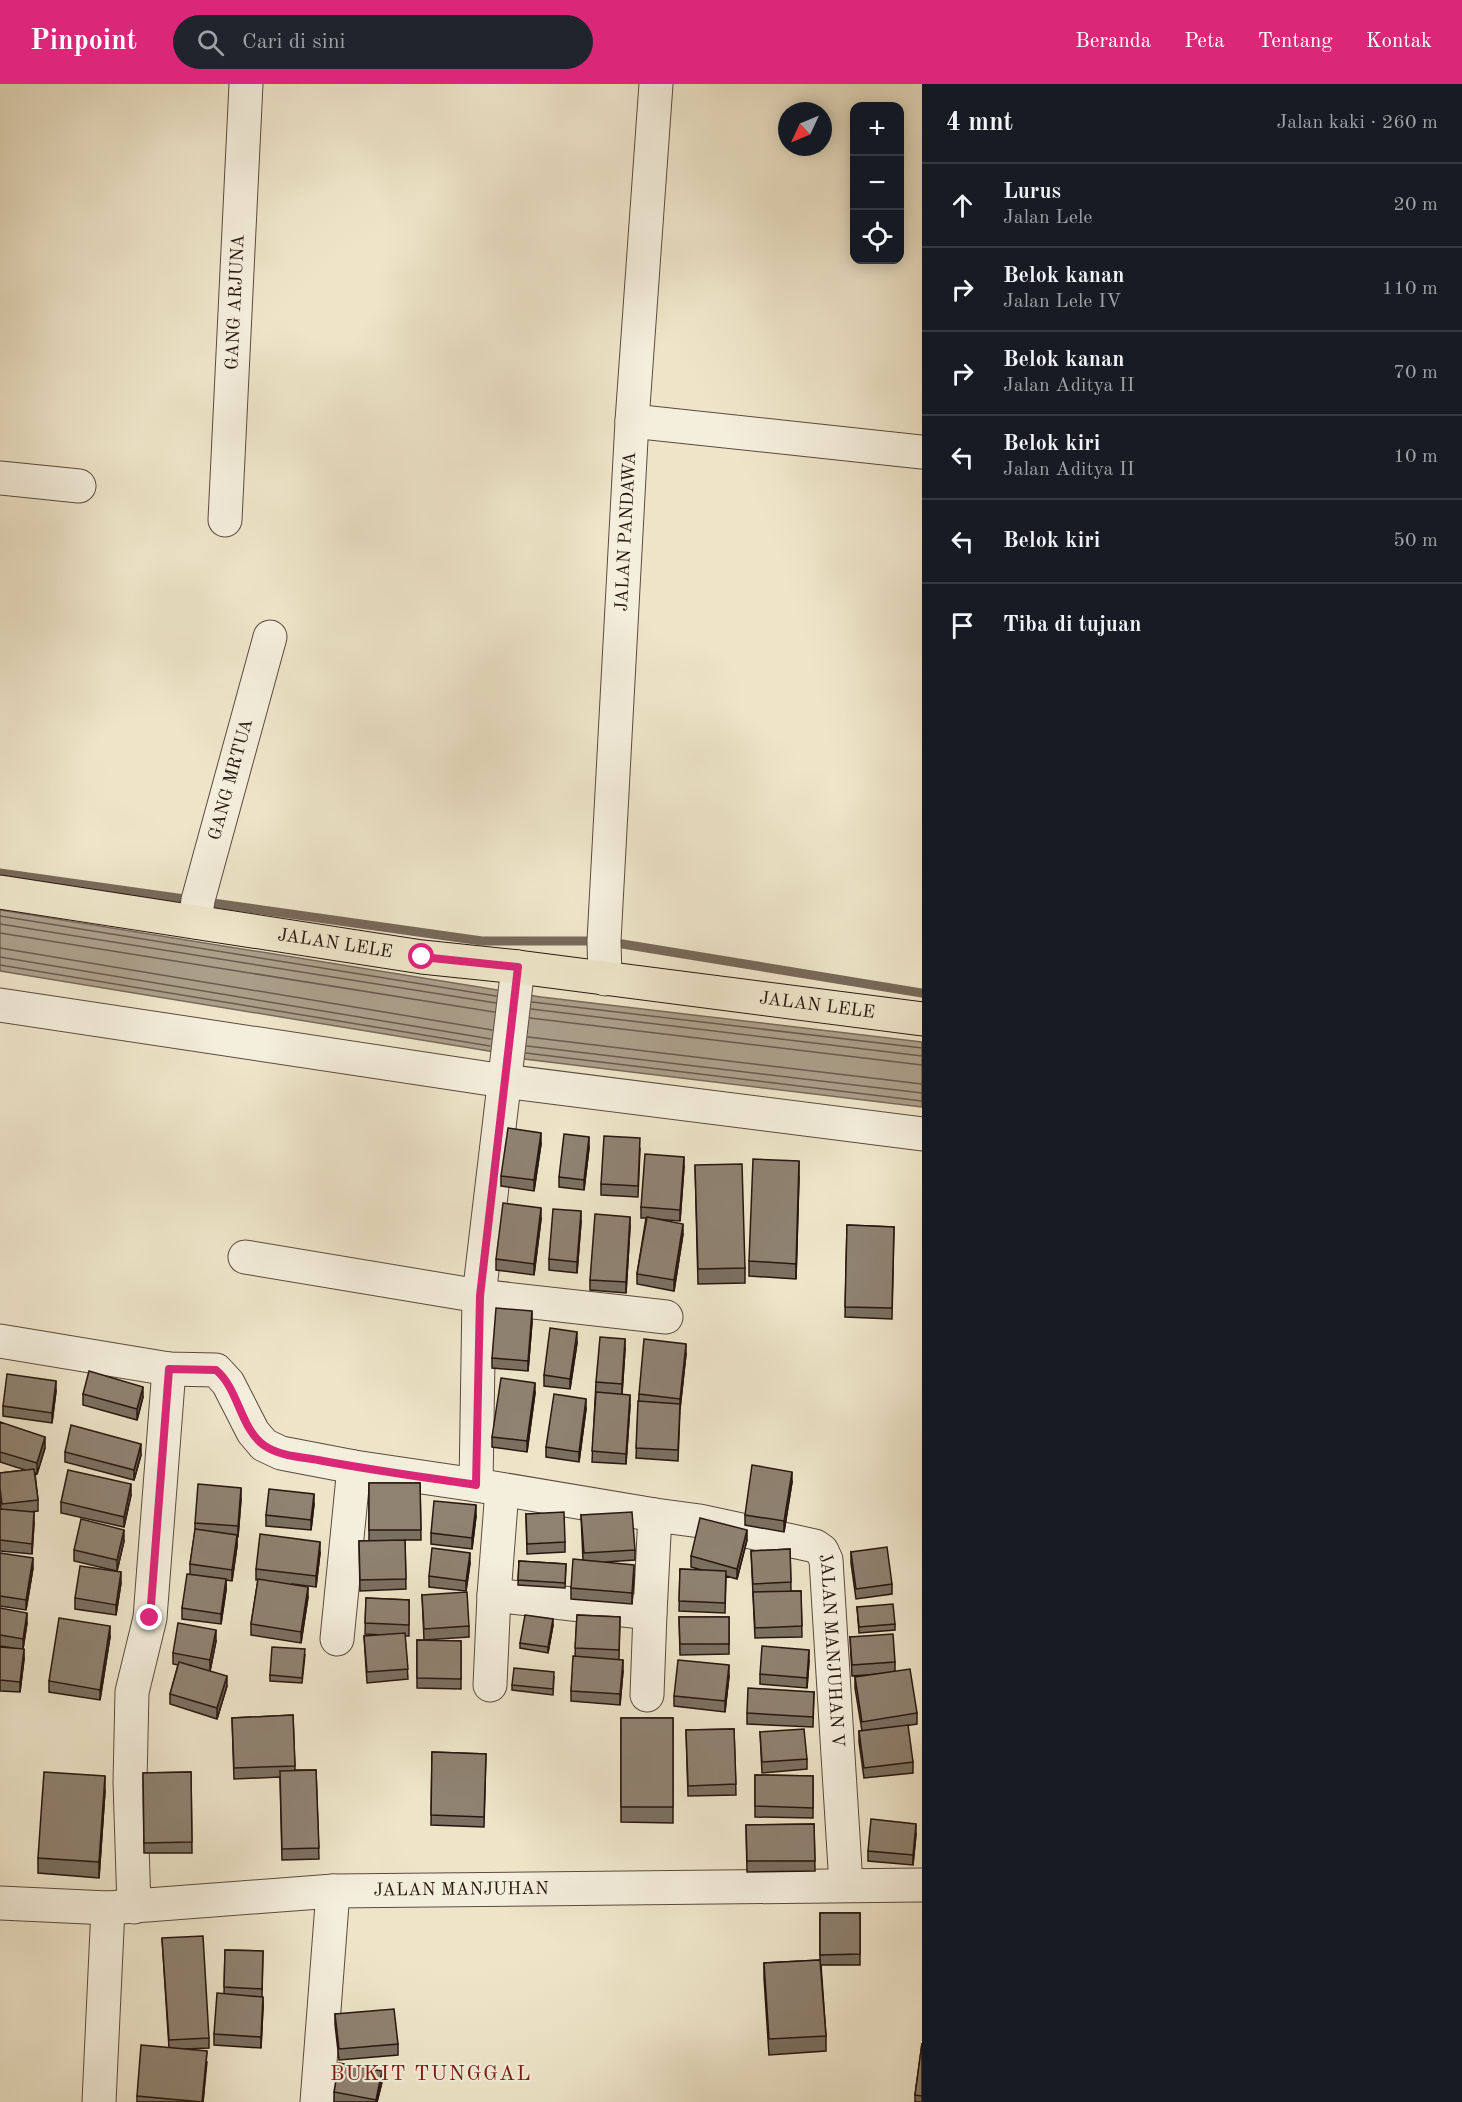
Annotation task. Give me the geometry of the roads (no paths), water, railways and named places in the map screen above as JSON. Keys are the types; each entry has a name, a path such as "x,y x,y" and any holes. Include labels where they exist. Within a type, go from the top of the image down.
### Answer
{"main road":[{"name":"JALAN LELE","path":"0,892 422,957 516,980 604,979 922,1019"}],"street":[{"name":"GANG ARJUNA","path":"225,520 246,84"},
{"name":"JALAN PANDAWA","path":"604,979 604,941 632,421 656,84"},
{"path":"632,421 922,452"},
{"path":"0,478 80,486"},
{"name":"GANG MRTUA","path":"195,922 198,900 270,637"},
{"path":"490,1685 494,1595 480,1296 516,980"},
{"path":"0,1005 506,1068 922,1134"},
{"path":"245,1257 480,1296 666,1317"},
{"path":"0,1341 169,1369 216,1370 228,1383 253,1432 264,1445 281,1453 354,1467 655,1515 647,1695"},
{"path":"99,2102 121,1907 130,1782 132,1692 150,1618 169,1369"},
{"path":"337,1639 354,1467"},
{"name":"JALAN MANJUHAN V","path":"655,1515 700,1521 816,1546 822,1551 826,1560 846,1885"},
{"path":"494,1595 650,1613"},
{"name":"JALAN MANJUHAN","path":"0,1903 121,1907 333,1891 922,1885"},
{"path":"317,2102 333,1891"}],"water":[{"path":"0,910 541,997 922,1042 922,1107 524,1059 507,1054 0,971"}],"waterway":[{"path":"0,873 482,941 604,941 922,993"}],"district":[{"name":"BUKIT TUNGGAL","path":"431,2074"}]}
